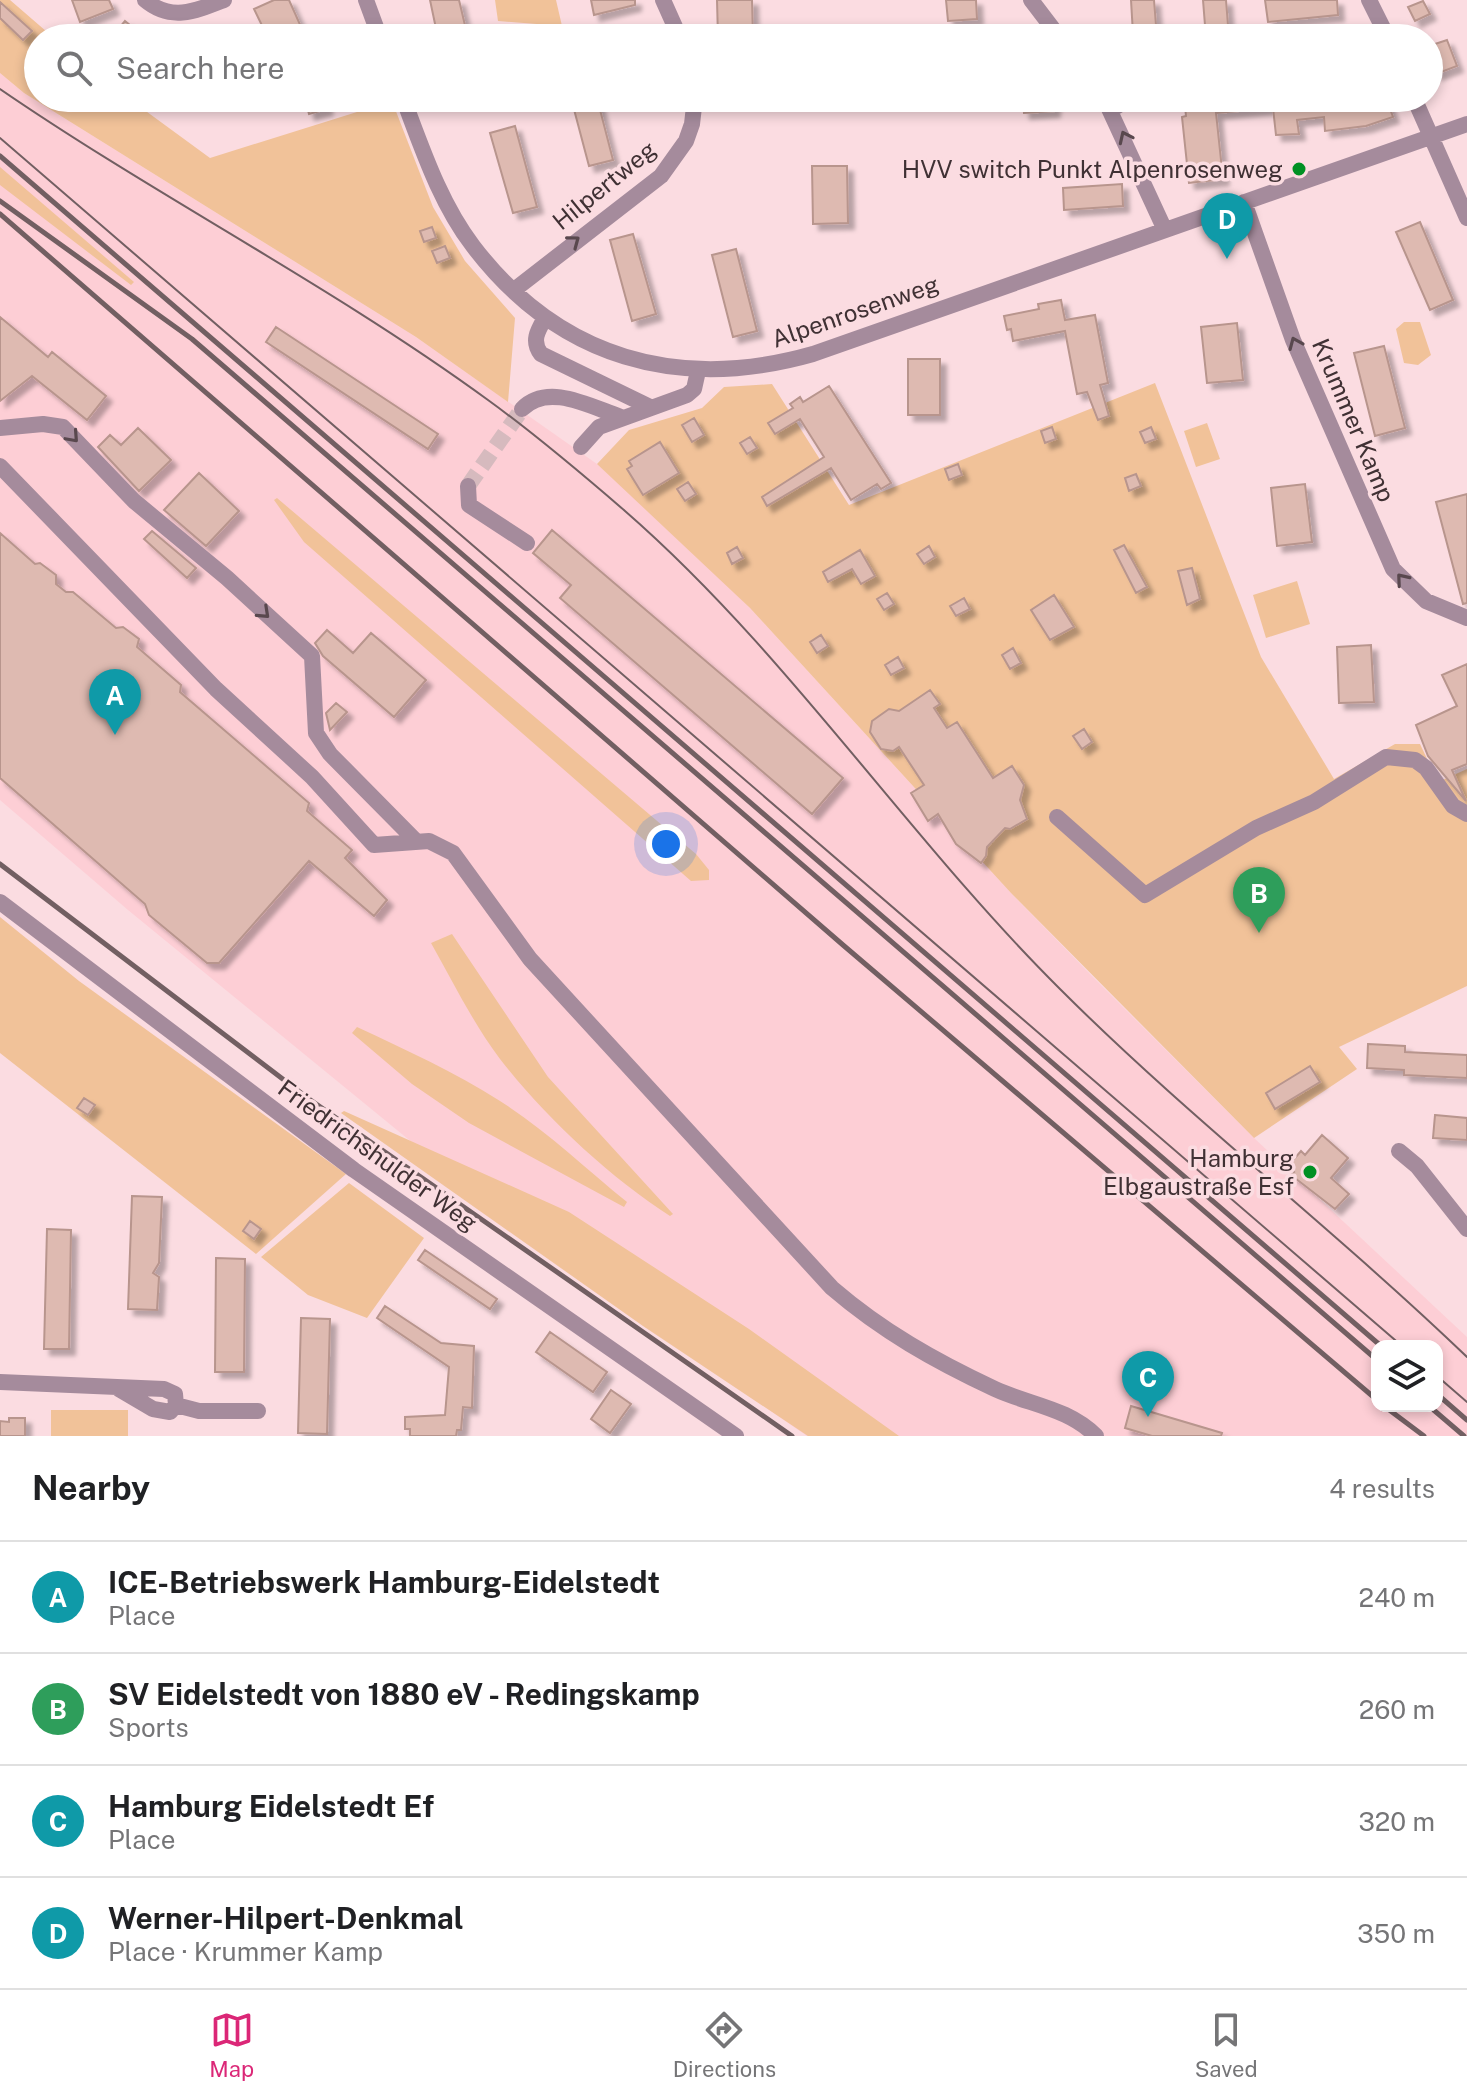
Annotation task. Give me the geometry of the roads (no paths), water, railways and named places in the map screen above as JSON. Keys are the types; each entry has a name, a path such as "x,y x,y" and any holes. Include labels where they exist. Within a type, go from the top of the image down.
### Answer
{"street":[{"path":"145,0 154,8 181,14 224,0"},
{"path":"366,0 375,24"},
{"path":"663,0 674,24"},
{"path":"1031,0 1049,24"},
{"path":"1369,0 1381,24"},
{"name":"Alpenrosenweg","path":"409,112 451,210 472,245 545,318 601,349 634,360 698,371 760,367 813,354 1164,228 1467,124"},
{"name":"Hilpertweg","path":"514,290 661,176 686,141 692,112"},
{"path":"1112,112 1164,228"},
{"path":"1420,112 1467,218"},
{"name":"Krummer Kamp","path":"1244,202 1293,340 1393,569 1426,601 1467,618"},
{"path":"545,318 536,334 537,348 541,354 650,407"},
{"path":"581,447 599,427 687,395 694,389 698,371"},
{"path":"522,409 529,402 549,396 621,417"},
{"path":"0,428 43,424 63,427 134,501 227,578 312,656 316,733 330,754 416,841"},
{"path":"0,466 216,689 312,777 374,845 429,841 453,853 530,959 832,1288 875,1325 931,1359 1000,1392 1074,1417 1096,1436"},
{"path":"468,486 469,505 527,543"},
{"path":"1057,817 1145,895 1256,828 1314,802 1386,757 1415,760 1426,768 1453,806 1467,814"},
{"name":"Friedrichshulder Weg","path":"0,902 354,1170 736,1436"},
{"path":"1399,1151 1417,1166 1467,1229"},
{"path":"0,1382 168,1389 176,1396 176,1405 199,1411 258,1411"}],"tunnel":[{"path":"468,486 522,409"}],"tram line":[{"path":"0,89 24,105"},
{"path":"34,112 429,358 523,426 625,511 740,624 950,870 1060,989 1159,1083 1467,1357"},
{"path":"0,138 1395,1340"},
{"path":"1443,1381 1467,1402"}],"railway":[{"path":"0,156 1374,1340"},
{"path":"0,201 192,339 1371,1355"},
{"path":"0,214 843,945 1371,1395"},
{"path":"0,864 309,1099 792,1436"},
{"path":"1443,1399 1467,1420"},
{"path":"1392,1412 1424,1436"},
{"path":"1436,1412 1464,1436"}],"place":[{"name":"HVV switch Punkt Alpenrosenweg","path":"1299,169"},
{"name":"Werner-Hilpert-Denkmal","path":"1227,259"},
{"name":"ICE-Betriebswerk Hamburg-Eidelstedt","path":"115,735"},
{"name":"SV Eidelstedt von 1880 eV - Redingskamp","path":"1259,933"},
{"name":"Hamburg Elbgaustraße Esf","path":"1310,1172"},
{"name":"Hamburg Eidelstedt Ef","path":"1148,1417"}]}
